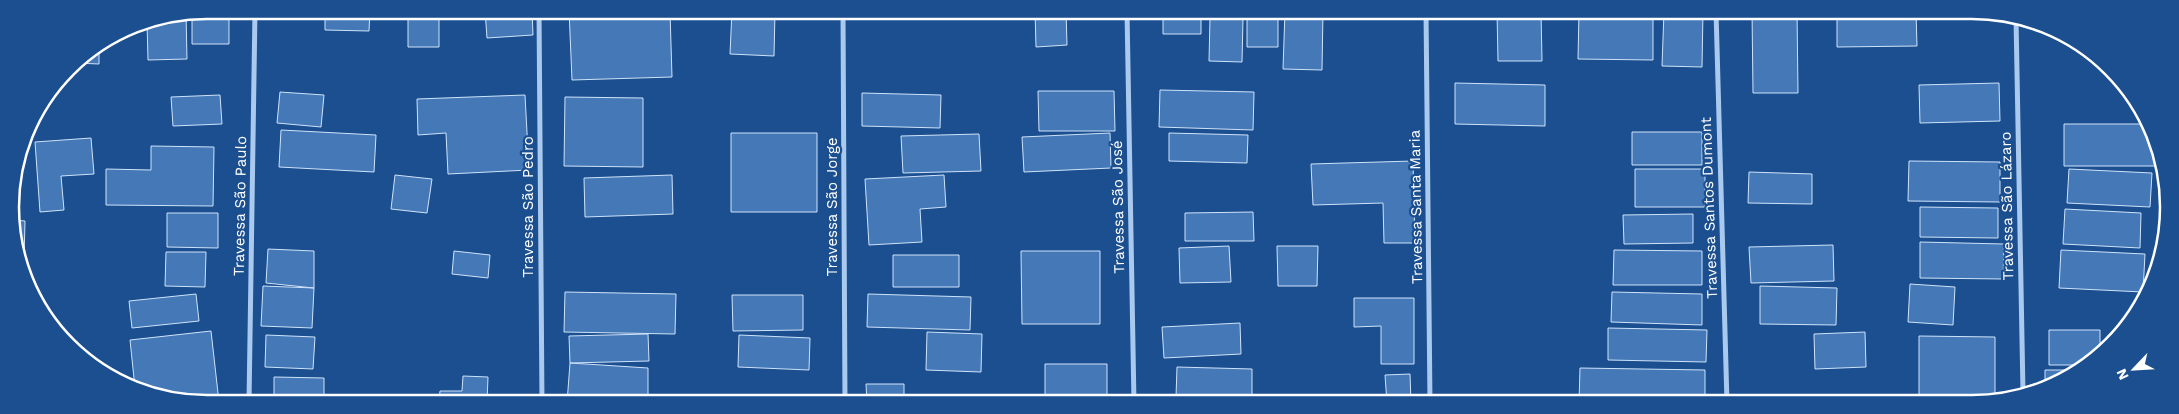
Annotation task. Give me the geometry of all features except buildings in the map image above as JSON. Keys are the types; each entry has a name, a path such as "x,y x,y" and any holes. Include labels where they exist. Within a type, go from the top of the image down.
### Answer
{"street":[{"name":"Travessa São Paulo","path":"249,395 255,19"},
{"name":"Travessa São Pedro","path":"539,19 542,395"},
{"name":"Travessa São Jorge","path":"843,19 846,395"},
{"name":"Travessa São José","path":"1127,19 1134,395"},
{"name":"Travessa Santa Maria","path":"1426,19 1430,395"},
{"name":"Travessa Santos Dumont","path":"1716,19 1726,395"},
{"name":"Travessa São Lázaro","path":"2016,24 2023,388"}]}
